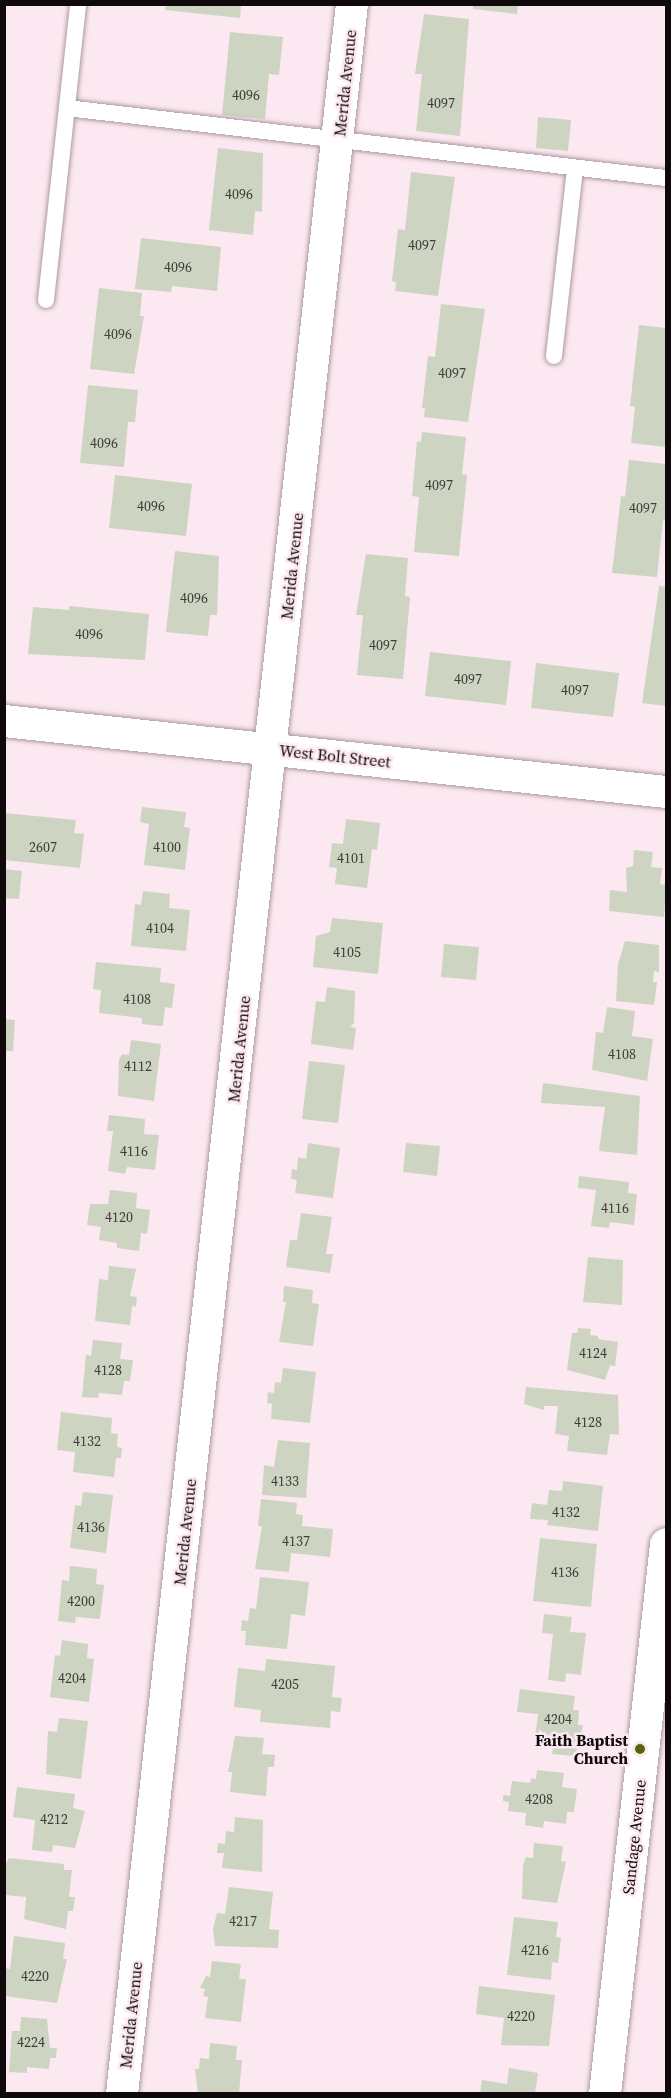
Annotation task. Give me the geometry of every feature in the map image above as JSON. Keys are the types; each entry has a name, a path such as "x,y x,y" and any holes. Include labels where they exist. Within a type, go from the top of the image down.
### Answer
{"street":[{"name":"Merida Avenue","path":"122,2094 339,142 352,4"},
{"name":"West Bolt Street","path":"4,721 666,792"},
{"name":"Sandage Avenue","path":"605,2094 666,1544"}],"lane":[{"path":"46,300 78,4"},
{"path":"67,108 339,142 666,178"},
{"path":"554,356 575,168"}],"building":[{"path":"166,4 241,4 240,18 165,10"},
{"path":"473,4 518,4 517,14 473,9"},
{"path":"424,14 469,19 460,136 416,131 422,74 415,74"},
{"path":"230,32 283,37 279,75 269,74 265,119 222,115"},
{"path":"538,117 571,120 568,151 536,148"},
{"path":"218,148 263,153 262,212 255,211 253,235 209,230"},
{"path":"411,172 455,177 438,296 395,291 396,282 392,281 398,229 405,230"},
{"path":"141,238 221,247 217,291 172,286 171,292 135,289"},
{"path":"99,288 142,293 140,316 144,316 134,374 90,369"},
{"path":"441,304 485,309 468,422 424,417 425,408 422,408 428,356 435,357"},
{"path":"639,325 666,328 666,447 631,443 635,407 630,406"},
{"path":"88,385 138,390 135,422 128,422 124,467 80,463"},
{"path":"422,432 466,437 462,474 467,475 459,556 414,552 419,497 412,496 417,441 421,442"},
{"path":"629,460 666,464 666,520 663,520 657,577 612,573 621,496 625,497"},
{"path":"115,475 192,484 186,536 109,528"},
{"path":"175,551 219,556 217,615 210,615 208,636 166,632"},
{"path":"366,554 408,558 405,596 410,597 403,679 357,675 363,615 356,615"},
{"path":"659,586 666,587 666,706 642,703"},
{"path":"69,606 149,614 145,660 28,654 33,607 69,610"},
{"path":"430,652 511,661 506,705 425,696"},
{"path":"536,663 619,673 613,717 531,708"},
{"path":"142,807 186,812 184,827 190,828 185,870 144,865 149,824 140,822"},
{"path":"4,813 76,820 74,833 84,834 80,868 4,860"},
{"path":"346,819 380,823 377,850 372,849 367,888 335,884 337,868 329,867 332,843 343,844"},
{"path":"634,850 653,852 651,867 662,868 660,884 666,885 664,917 609,911 610,890 627,892 626,868 633,866"},
{"path":"4,869 22,871 19,899 4,898"},
{"path":"143,891 170,894 169,908 190,910 186,951 131,946 135,904 141,905"},
{"path":"332,918 383,923 378,974 313,967 316,936 330,932"},
{"path":"625,941 659,945 659,972 654,971 653,982 657,982 654,1005 616,1001 618,964"},
{"path":"444,944 479,947 476,980 441,977"},
{"path":"96,962 161,968 160,982 175,984 172,1008 165,1007 163,1026 142,1024 142,1018 99,1013 101,990 93,989"},
{"path":"327,987 355,991 354,1023 350,1027 356,1028 353,1050 311,1044 316,1001 325,1002"},
{"path":"607,1007 635,1011 632,1036 653,1039 647,1081 592,1070 596,1032 603,1033"},
{"path":"4,1019 15,1020 13,1051 4,1051"},
{"path":"131,1040 161,1044 154,1101 118,1096 119,1060 122,1054 129,1055"},
{"path":"309,1061 345,1065 338,1123 302,1119"},
{"path":"543,1083 640,1096 637,1155 599,1151 605,1107 541,1103"},
{"path":"109,1115 145,1119 144,1134 159,1135 155,1170 127,1167 125,1174 108,1171 113,1131 107,1131"},
{"path":"308,1143 340,1148 333,1198 295,1193 297,1180 291,1179 292,1169 297,1170 298,1157 306,1159"},
{"path":"406,1143 440,1146 437,1176 403,1172"},
{"path":"579,1176 629,1182 628,1193 637,1194 634,1225 610,1222 609,1228 591,1226 596,1190 578,1188"},
{"path":"110,1190 137,1193 136,1208 150,1210 147,1234 141,1233 139,1251 117,1248 117,1243 99,1240 101,1227 87,1225 90,1204 108,1204"},
{"path":"301,1213 332,1217 326,1254 333,1254 330,1273 286,1267 290,1240 297,1240"},
{"path":"588,1257 623,1260 622,1305 583,1302"},
{"path":"109,1266 136,1269 130,1296 137,1297 136,1307 132,1306 130,1325 95,1321 99,1279 108,1280"},
{"path":"284,1286 313,1290 312,1303 319,1304 313,1346 279,1342 286,1302 283,1302"},
{"path":"578,1328 591,1329 590,1335 598,1336 598,1339 618,1342 615,1366 606,1365 610,1366 605,1380 567,1370 572,1333 577,1333"},
{"path":"93,1340 122,1343 120,1359 133,1360 130,1381 124,1381 122,1395 99,1393 98,1398 82,1397 86,1355 91,1356"},
{"path":"283,1368 316,1372 310,1423 271,1419 272,1404 267,1403 268,1392 274,1393 275,1382 281,1383"},
{"path":"526,1387 618,1395 619,1435 610,1434 607,1455 567,1451 569,1436 555,1434 558,1406 544,1406 544,1410 524,1404"},
{"path":"61,1412 112,1418 111,1433 118,1434 117,1447 122,1448 121,1458 116,1458 114,1477 73,1472 75,1452 57,1450"},
{"path":"278,1440 310,1443 306,1498 262,1495 264,1465 274,1467"},
{"path":"563,1481 603,1486 598,1531 547,1525 548,1520 530,1519 532,1503 547,1505 549,1490 562,1491"},
{"path":"83,1492 113,1495 106,1553 70,1548 75,1505 81,1506"},
{"path":"261,1499 297,1503 296,1514 303,1515 302,1526 333,1529 330,1557 291,1553 289,1572 255,1569 262,1526 258,1526"},
{"path":"540,1538 597,1544 591,1607 533,1601"},
{"path":"70,1566 97,1569 96,1584 104,1585 100,1619 76,1617 75,1623 58,1621 62,1580 69,1581"},
{"path":"260,1577 309,1582 305,1616 291,1614 287,1649 245,1645 246,1631 241,1631 242,1620 248,1621 250,1608 256,1609"},
{"path":"544,1614 572,1617 570,1632 586,1633 581,1675 566,1673 565,1682 548,1680 553,1634 542,1633"},
{"path":"62,1640 88,1644 87,1658 94,1659 89,1702 50,1697 55,1655 60,1656"},
{"path":"266,1659 335,1666 332,1697 342,1698 340,1712 331,1711 330,1728 260,1722 261,1710 234,1707 238,1668 265,1671"},
{"path":"520,1689 575,1696 573,1710 579,1710 578,1725 583,1725 575,1756 552,1754 553,1748 534,1746 538,1714 517,1712"},
{"path":"59,1718 88,1721 81,1779 46,1774 48,1731 57,1732"},
{"path":"235,1736 264,1738 262,1754 275,1755 274,1767 268,1767 266,1796 230,1792 232,1772 228,1772"},
{"path":"537,1770 564,1773 562,1787 577,1789 574,1812 567,1812 566,1824 544,1821 543,1828 525,1825 526,1813 508,1811 509,1802 503,1801 503,1795 510,1796 512,1781 530,1783 531,1778 536,1779"},
{"path":"17,1787 75,1794 73,1808 85,1811 75,1848 53,1845 52,1852 32,1850 35,1820 13,1817"},
{"path":"235,1817 263,1820 262,1872 222,1868 224,1853 217,1853 218,1843 225,1844 226,1831 234,1832"},
{"path":"534,1843 563,1846 561,1861 566,1862 557,1903 522,1899 523,1865 526,1857 533,1858"},
{"path":"9,1858 64,1864 64,1870 72,1870 69,1897 75,1897 73,1911 68,1911 66,1929 24,1919 26,1897 5,1895 4,1867"},
{"path":"229,1887 273,1892 269,1929 279,1930 278,1948 215,1946 213,1929 217,1913 225,1914"},
{"path":"514,1917 558,1922 556,1937 561,1938 558,1963 552,1962 551,1980 507,1975"},
{"path":"14,1936 65,1943 63,1959 67,1959 57,2003 4,1996 4,1968 10,1969"},
{"path":"212,1961 241,1964 239,1979 246,1979 241,2022 205,2018 208,1997 203,1996 205,1989 200,1988 206,1976 210,1977"},
{"path":"479,1986 555,1995 549,2046 501,2045 504,2018 476,2014"},
{"path":"21,2017 47,2019 50,2048 57,2048 56,2058 50,2058 49,2069 27,2067 27,2073 9,2072 12,2031 20,2031"},
{"path":"210,2043 237,2046 236,2060 242,2060 239,2094 198,2094 195,2069 199,2069 200,2058 209,2059"},
{"path":"509,2068 538,2073 535,2094 480,2094 482,2080 507,2084"}],"place":[{"name":"Faith Baptist Church","path":"640,1749"}]}
